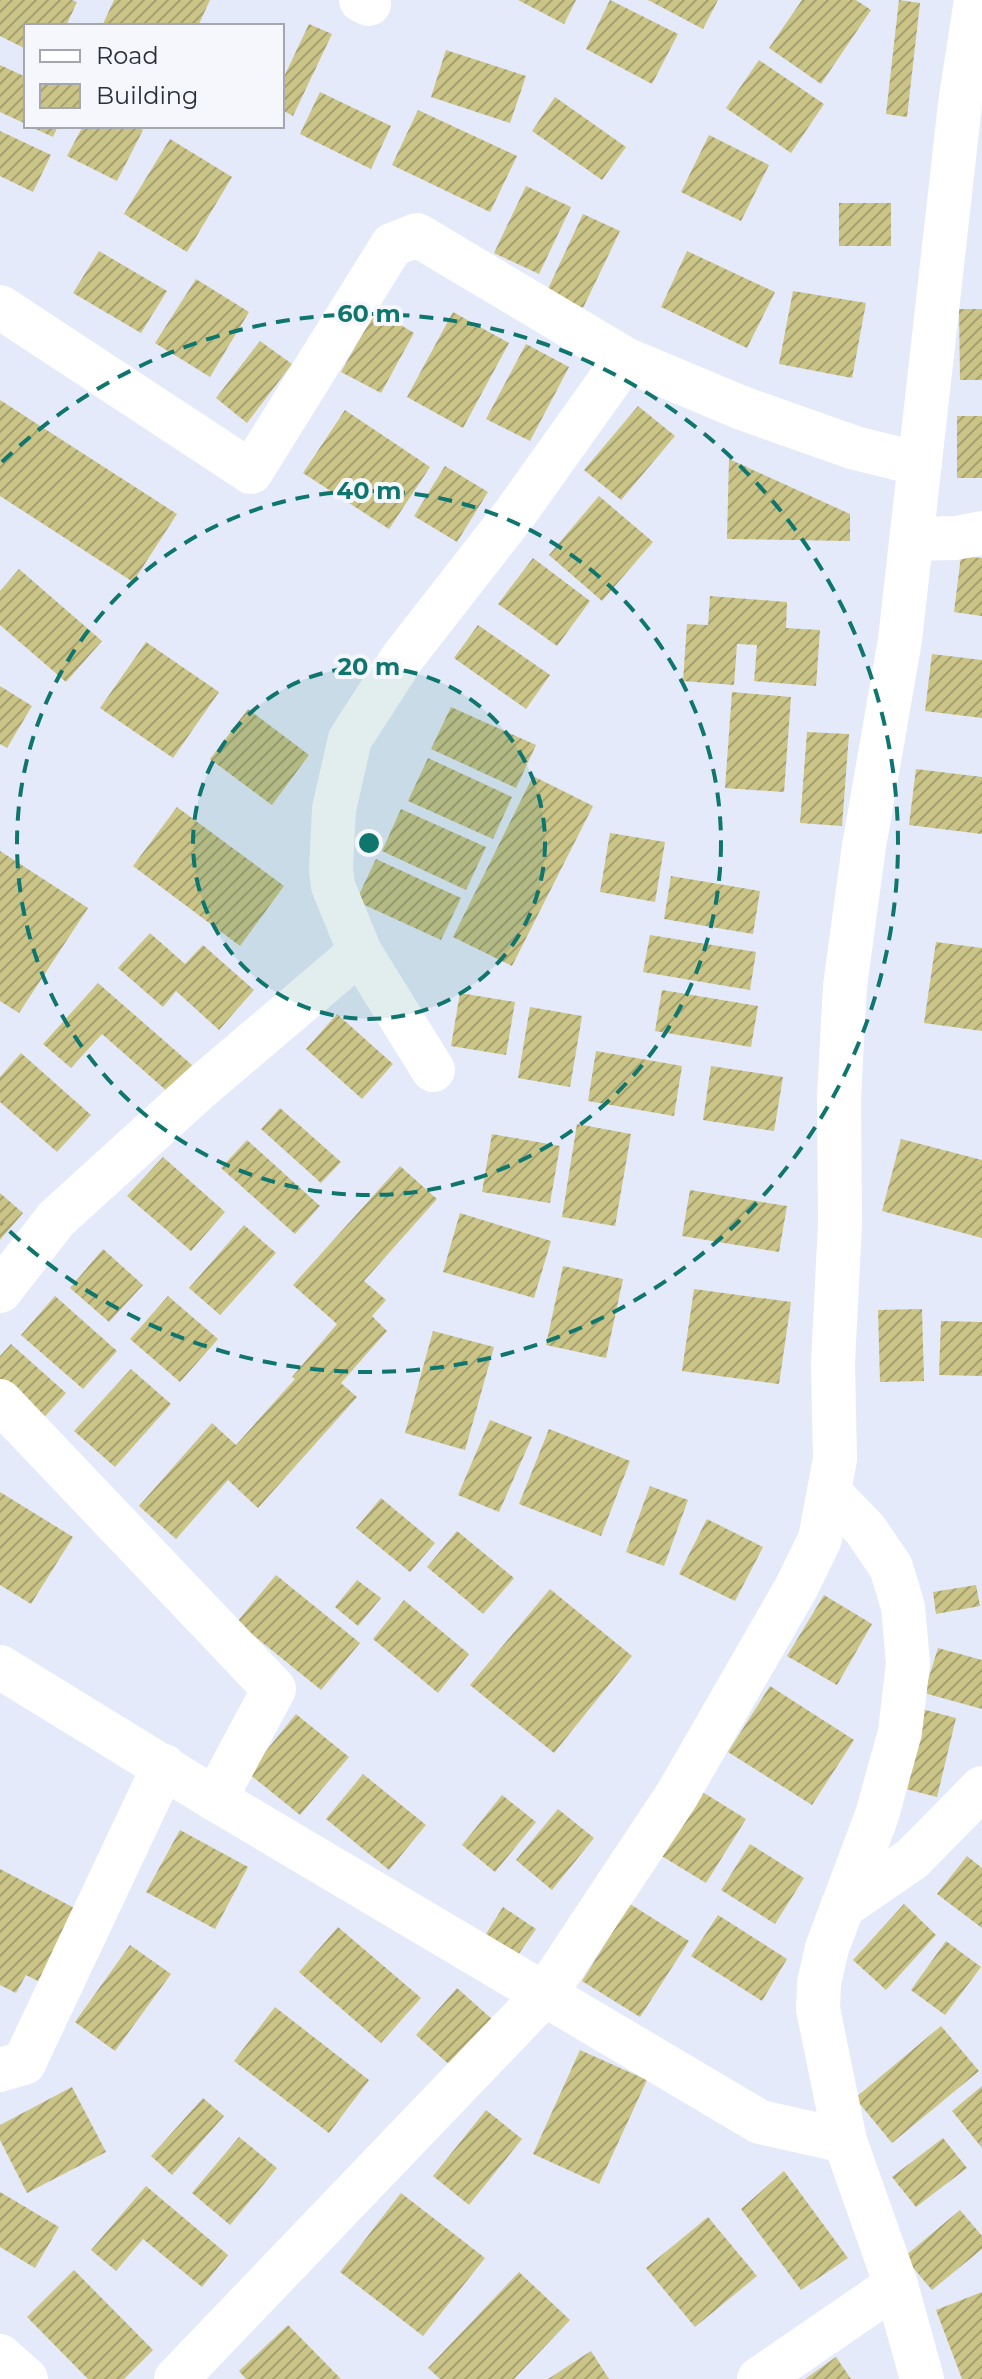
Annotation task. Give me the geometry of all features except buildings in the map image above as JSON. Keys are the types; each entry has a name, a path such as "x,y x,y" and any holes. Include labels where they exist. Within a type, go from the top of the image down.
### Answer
{"street":[{"path":"176,2379 545,1994 677,1795 796,1588 820,1539 835,1459 833,1363 840,1223 839,1097 845,986 864,846 900,640 960,104 976,0"},
{"path":"0,307 251,472 392,245 417,235 625,359 798,428 855,448 920,464"},
{"path":"433,1070 360,952 333,886 334,809 350,739 403,657 516,512 625,359"},
{"path":"912,539 956,538 982,533"},
{"path":"0,1291 56,1219 200,1088 360,952"},
{"path":"0,1401 274,1689 215,1799"},
{"path":"829,1492 865,1529 891,1567 903,1607 908,1663 900,1732 877,1815 827,1948 819,1983 818,2009 845,2141 896,2285 922,2379"},
{"path":"0,1667 215,1799 760,2122 845,2141"},
{"path":"0,2070 24,2063 164,1766"},
{"path":"842,1907 912,1859 982,1788"},
{"path":"759,2379 896,2285"},
{"path":"0,2356 26,2379"}]}
